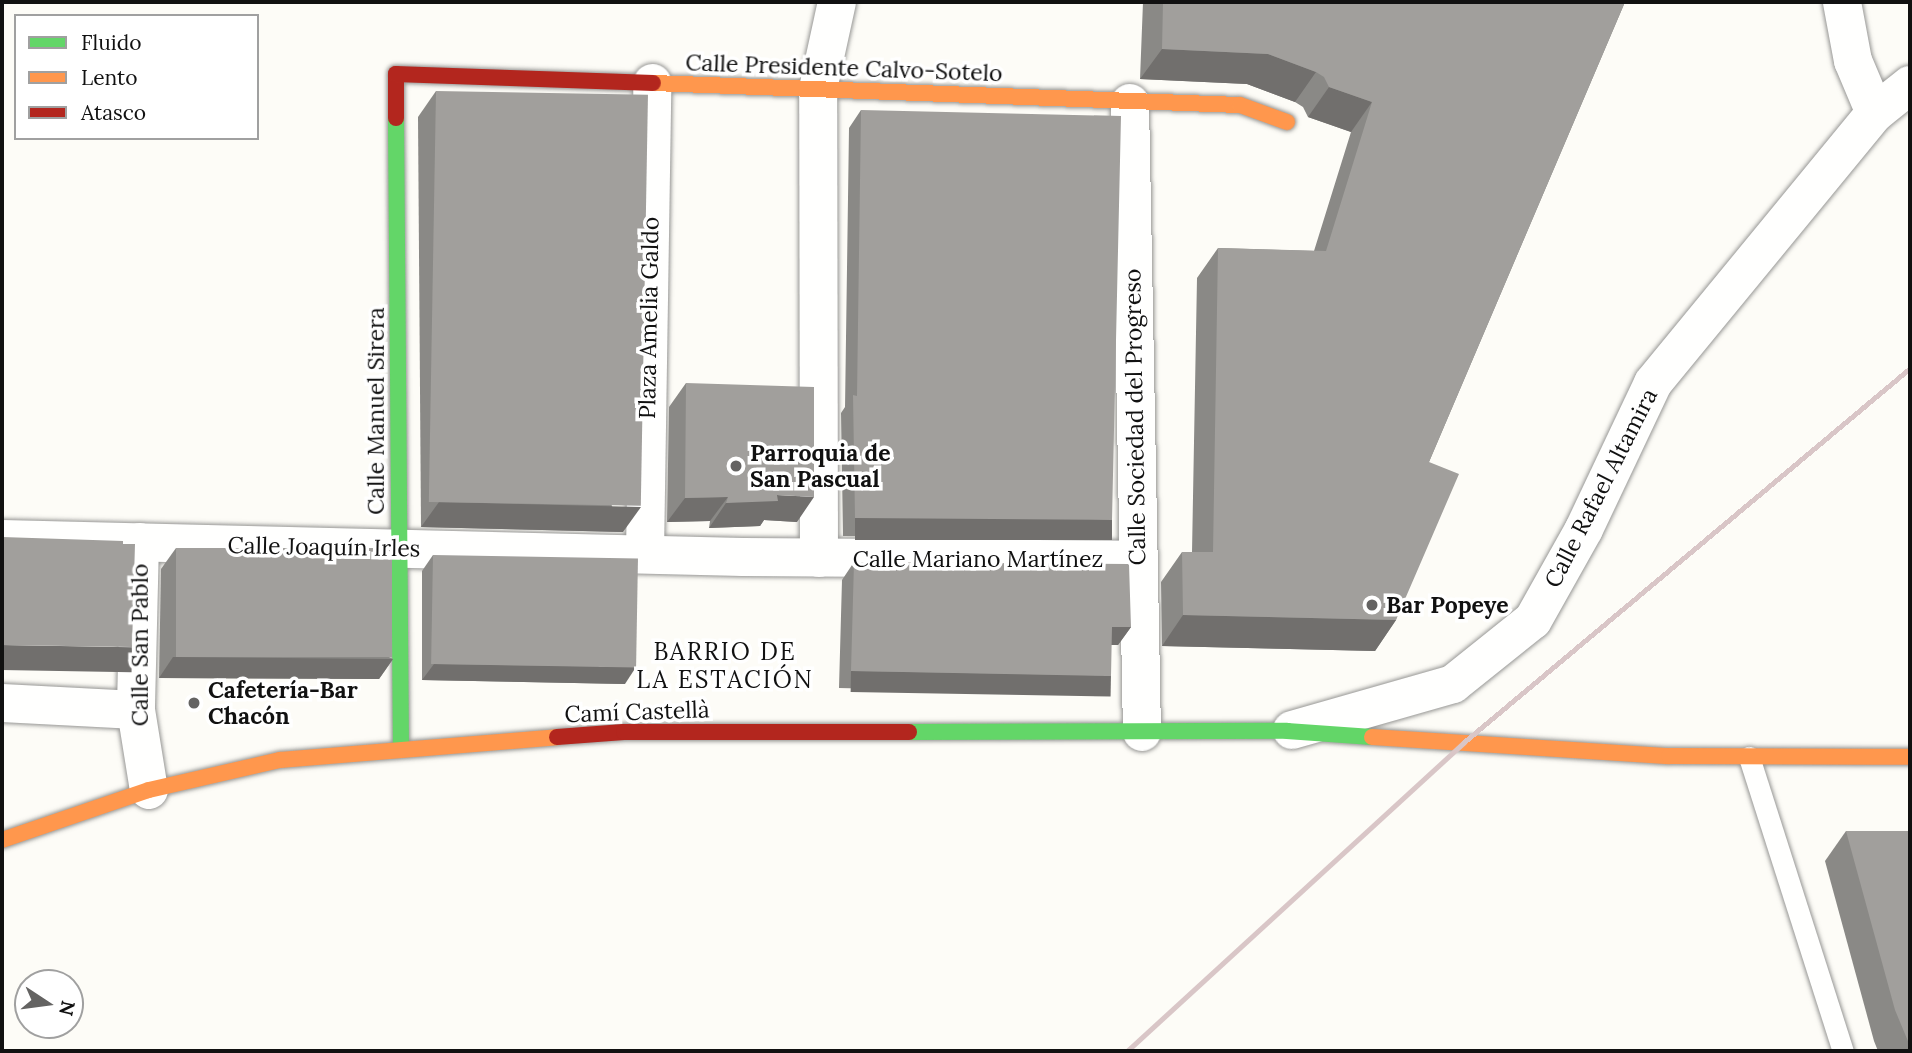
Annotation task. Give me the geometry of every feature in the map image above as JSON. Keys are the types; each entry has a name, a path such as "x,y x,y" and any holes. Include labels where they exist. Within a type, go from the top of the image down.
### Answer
{"street":[{"path":"818,558 818,89 836,2"},
{"path":"1842,2 1853,61 1875,113"},
{"name":"Calle Presidente Calvo-Sotelo","path":"396,74 1240,105 1287,122"},
{"name":"Calle Manuel Sirera","path":"396,74 401,748"},
{"name":"Plaza Amelia Galdo","path":"645,554 652,83"},
{"name":"Calle Rafael Altamira","path":"1287,731 1453,684 1533,620 1584,529 1653,383 1875,113 1910,85"},
{"name":"Calle Sociedad del Progreso","path":"1130,103 1142,732"},
{"name":"Calle Joaquín Irles","path":"2,539 818,558"},
{"name":"Calle San Pablo","path":"140,542 136,710 149,790"},
{"name":"Calle Mariano Martínez","path":"818,558 1138,560"},
{"path":"2,703 136,710"},
{"name":"Camí Castellà","path":"2,840 149,790 280,760 401,748 624,732 1287,731 1669,756 1910,757"}],"lane":[{"path":"1749,757 1843,1051"}],"building":[{"path":"1163,2 1625,2 1429,462 1459,474 1396,620 1183,615 1182,552 1213,552 1218,248 1326,251 1372,102 1329,87 1324,77 1316,72 1268,54 1162,49"},
{"path":"436,91 648,95 641,506 429,502"},
{"path":"861,110 1121,116 1112,520 855,518 853,395 857,396"},
{"name":"Parroquia de San Pascual","path":"686,383 814,387 814,497 777,495 778,501 726,503 728,497 685,498"},
{"path":"2,537 123,541 123,544 135,544 132,647 2,645"},
{"path":"176,548 392,548 392,657 176,657"},
{"path":"433,555 638,559 636,668 431,664"},
{"path":"854,562 1129,564 1131,627 1112,627 1111,676 851,671"},
{"path":"1846,831 1910,831 1910,1046 1895,1010"}],"railway":[{"path":"1127,1051 1464,742 1910,368"}],"traffic: fast":[{"path":"396,118 401,748"},
{"path":"909,732 1287,731 1372,737"}],"traffic: slow":[{"path":"653,83 1240,105 1287,122"},
{"path":"2,840 149,790 280,760 557,737"},
{"path":"1372,737 1669,756 1910,757"}],"traffic: jam":[{"path":"396,118 396,74 653,83"},
{"path":"557,737 624,732 909,732"}],"place":[{"name":"Parroquia de San Pascual","path":"736,466"},
{"name":"Bar Popeye","path":"1372,605"},
{"name":"Cafetería-Bar Chacón","path":"194,703"}],"district":[{"name":"BARRIO DE LA ESTACIÓN","path":"725,666"}]}
